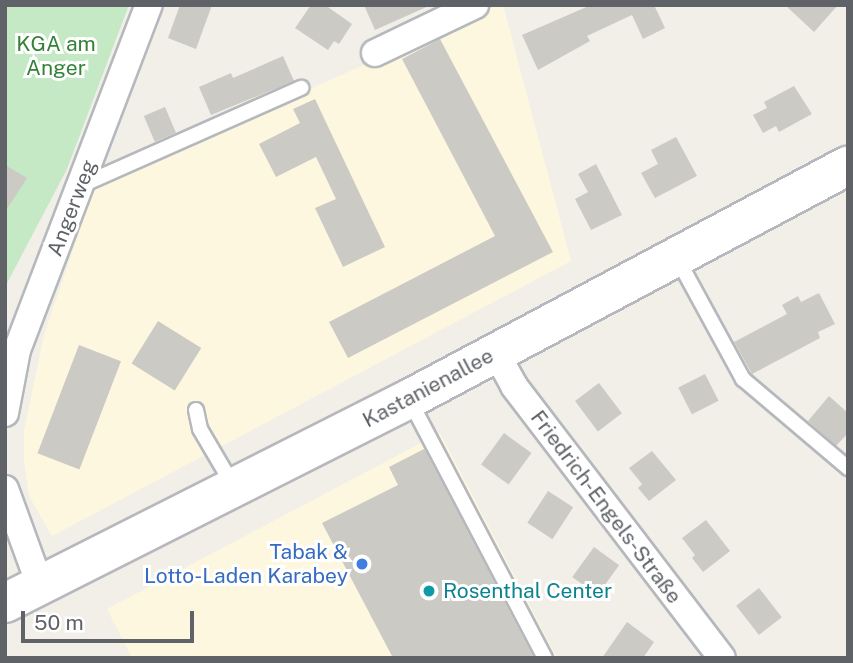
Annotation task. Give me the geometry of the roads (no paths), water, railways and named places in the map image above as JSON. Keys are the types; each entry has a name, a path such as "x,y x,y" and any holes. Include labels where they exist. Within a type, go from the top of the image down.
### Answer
{"street":[{"name":"Angerweg","path":"5,413 17,350 149,5"},
{"path":"375,53 475,5"},
{"name":"Kastanienallee","path":"5,603 409,399 848,166"},
{"name":"Friedrich-Engels-Straße","path":"496,353 514,386 722,658"},
{"path":"5,489 40,585"}],"lane":[{"path":"80,186 301,88"},
{"path":"677,257 743,379 848,468"},
{"path":"409,399 545,658"},
{"path":"196,410 200,429 234,488"}],"place":[{"name":"Tabak & Lotto-Laden Karabey","path":"362,564"},
{"name":"Rosenthal Center","path":"429,591"}],"park label":[{"name":"KGA am Anger","path":"56,56"}]}
